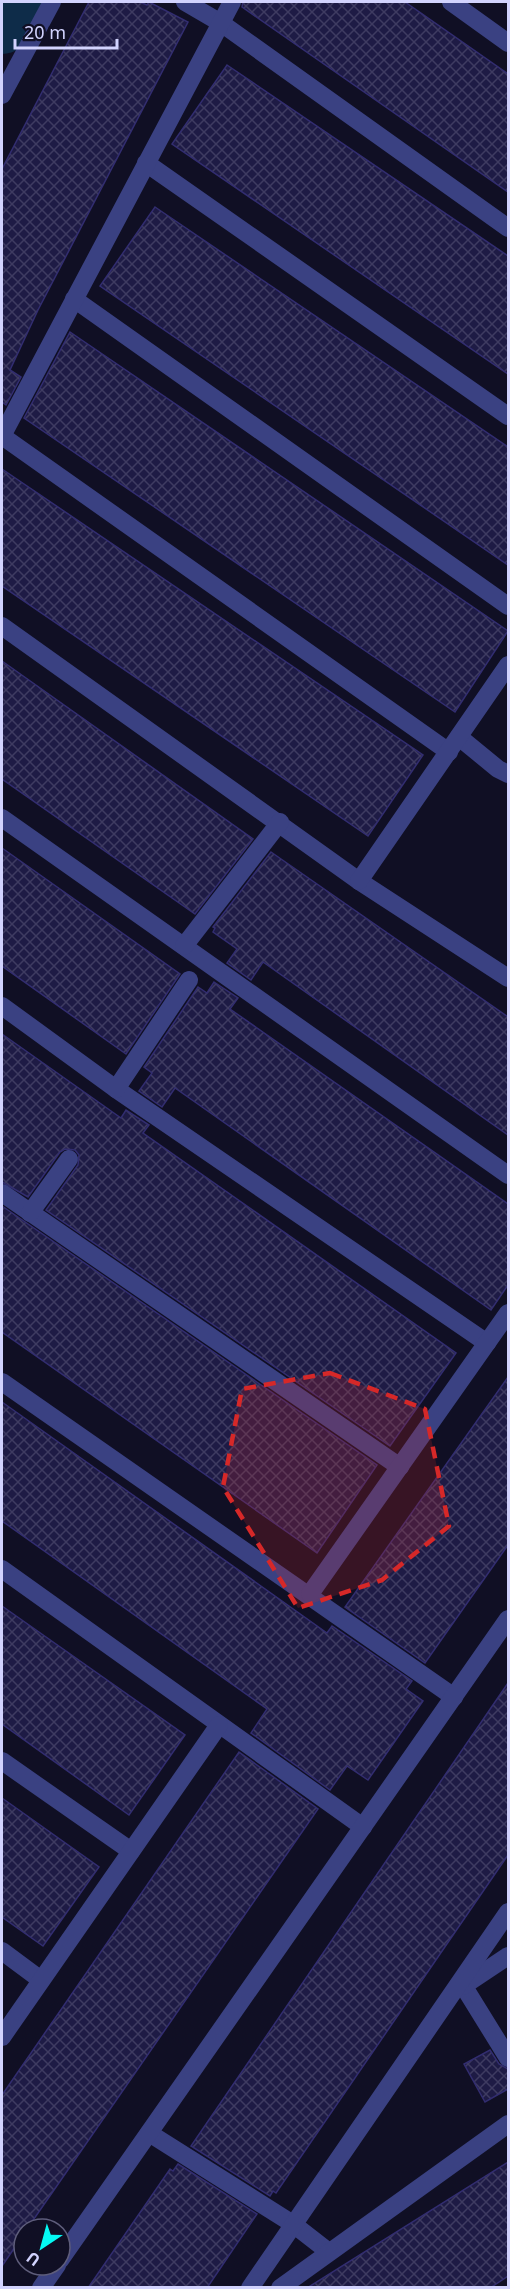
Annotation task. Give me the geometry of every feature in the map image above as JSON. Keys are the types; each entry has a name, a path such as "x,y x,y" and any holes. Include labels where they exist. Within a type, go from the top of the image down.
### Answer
{"street":[{"path":"2,95 52,2"},
{"path":"185,2 221,22 508,228"},
{"path":"232,2 2,436 454,744 508,774"},
{"path":"450,2 508,43"},
{"path":"146,163 508,416"},
{"path":"74,298 508,606"},
{"path":"2,626 280,822 359,881 508,978"},
{"path":"359,881 508,665"},
{"path":"2,818 508,1174"},
{"path":"184,946 280,822"},
{"path":"116,1089 189,980"},
{"path":"2,1006 116,1089 487,1343"},
{"path":"30,1213 69,1159"},
{"path":"2,1192 400,1467"},
{"path":"310,1594 508,1313"},
{"path":"2,1382 310,1594 454,1697"},
{"path":"2,1569 363,1827"},
{"path":"72,2243 508,1618"},
{"path":"2,2037 219,1725"},
{"path":"2,1761 131,1851"},
{"path":"250,2288 462,1984 508,1912"},
{"path":"2,1951 41,1980"},
{"path":"462,1984 508,1956"},
{"path":"462,1984 508,2058"},
{"path":"280,2288 508,2124"},
{"path":"149,2133 293,2224 329,2252"}],"highlighted area":[{"path":"330,1373 425,1409 449,1526 382,1580 298,1608 223,1487 242,1389"}],"building":[{"path":"89,2 140,2 147,5 149,2 188,22 38,310 10,370 21,377 6,405 2,402 2,169"},
{"path":"243,2 405,2 508,74 508,192 242,7"},
{"path":"227,65 508,256 508,374 172,144"},
{"path":"155,207 508,447 508,565 100,286"},
{"path":"70,332 508,631 455,712 24,418"},
{"path":"2,469 423,755 368,836 2,586"},
{"path":"2,661 253,839 195,914 2,779"},
{"path":"2,848 180,974 126,1054 2,966"},
{"path":"271,852 508,1017 508,1135 263,962 251,980 227,963 237,949 213,932 215,928 213,927"},
{"path":"214,982 238,998 230,1009 508,1204 508,1285 491,1310 175,1088 162,1107 139,1091 152,1073 144,1067 198,987 207,993"},
{"path":"2,1034 121,1118 126,1110 149,1125 143,1133 456,1353 390,1446 46,1210 78,1165 79,1155 75,1150 65,1149 60,1152 28,1197 2,1182"},
{"path":"2,1206 377,1465 317,1553 2,1332"},
{"path":"508,1377 508,1545 425,1663 345,1607"},
{"path":"2,1402 327,1633 332,1626 412,1681 406,1689 423,1701 368,1780 347,1766 330,1790 251,1733 267,1709 2,1521"},
{"path":"2,1606 185,1735 129,1815 2,1724"},
{"path":"508,1683 508,1855 276,2193 273,2191 270,2196 191,2146"},
{"path":"239,1752 318,1809 35,2217 12,2217 12,2251 2,2266 2,2095"},
{"path":"2,1798 99,1867 43,1946 2,1917"},
{"path":"490,2050 499,2064 508,2069 508,2089 485,2102 464,2064"},
{"path":"508,2162 508,2276 490,2288 307,2288"},
{"path":"178,2164 257,2214 207,2288 88,2288 170,2169 173,2171"}],"waterway":[{"path":"2,23 13,2"}]}
